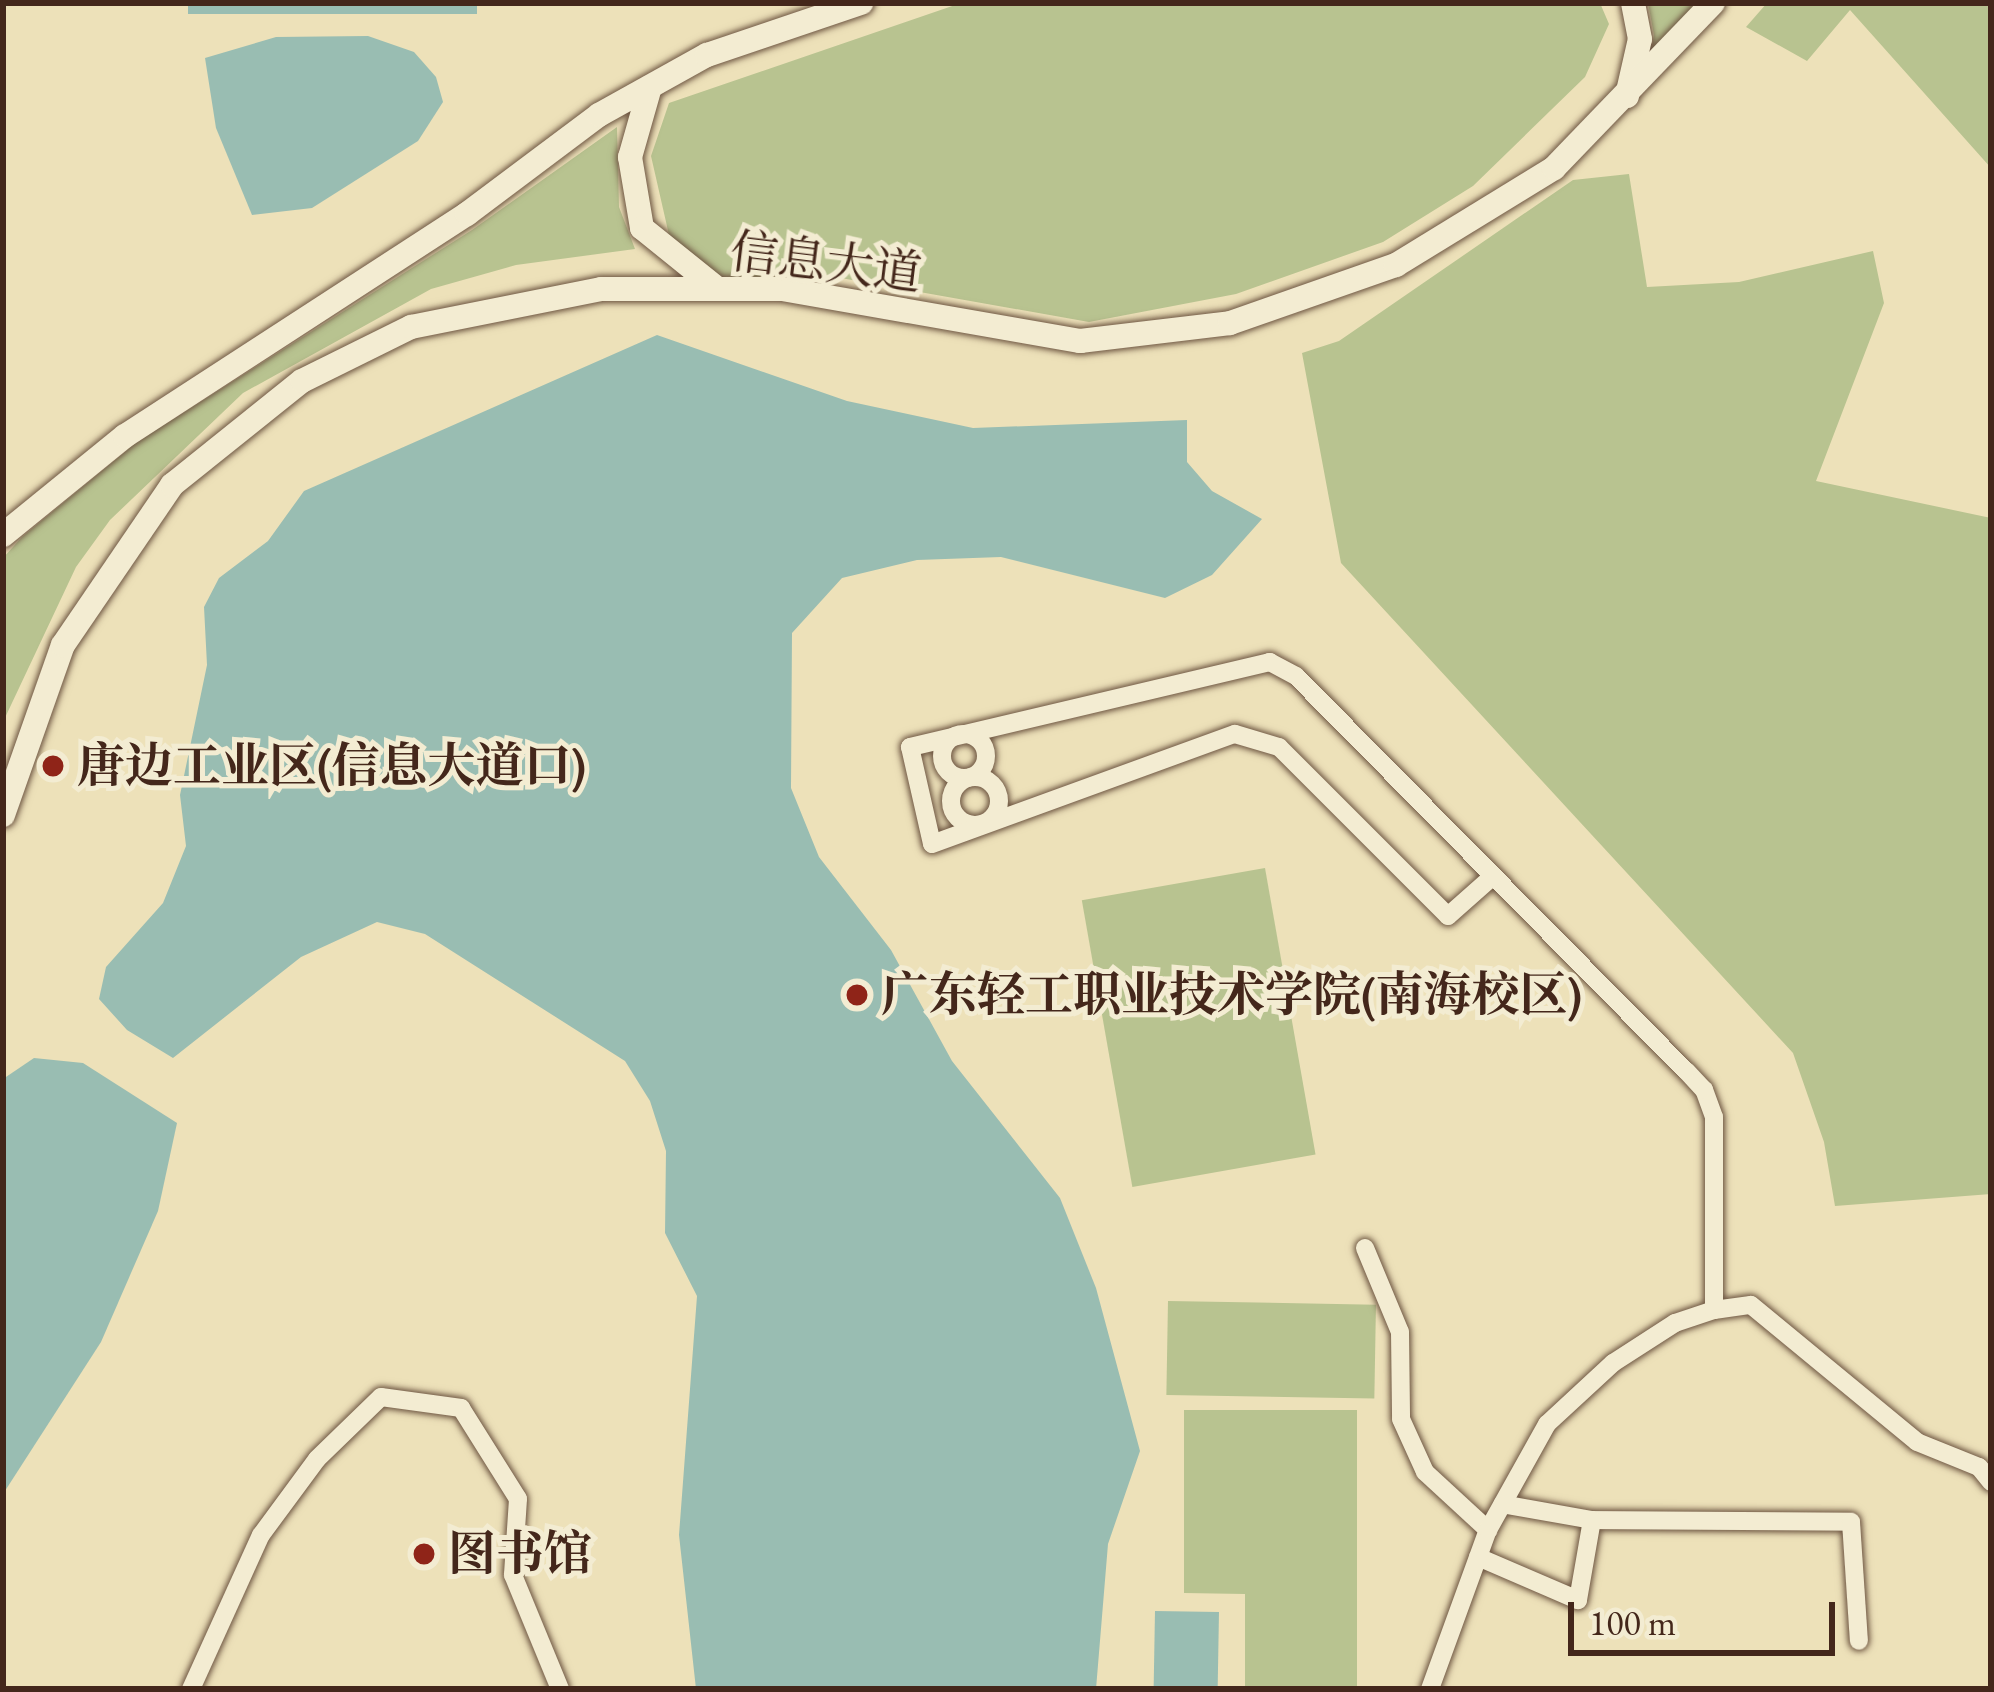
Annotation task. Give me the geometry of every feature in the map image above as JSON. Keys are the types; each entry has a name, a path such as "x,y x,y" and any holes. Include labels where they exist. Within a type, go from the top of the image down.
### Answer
{"main road":[{"path":"3,535 125,436 650,87 707,55 861,3"},
{"path":"1627,99 1640,39 1634,3"},
{"name":"信息大道","path":"3,815 63,645 172,484 302,381 411,328 601,289 782,289 1080,341 1230,323 1396,265 1554,168 1627,99 1714,3"},
{"path":"650,87 630,157 642,228 718,289"}],"street":[{"path":"1493,876 1448,916 1279,747 1235,734 932,844 910,747 1270,662 1296,676 1493,876 1703,1090 1714,1118 1714,1310"},
{"path":"959,734 972,736 986,751 980,770 950,803 957,818 980,825"},
{"path":"959,734 941,757 947,771 984,778 999,796 998,811 980,825"},
{"path":"1365,1248 1400,1332 1401,1419 1425,1472 1488,1530"},
{"path":"1430,1689 1488,1530 1547,1424 1613,1363 1675,1323 1750,1305 1917,1442 1979,1468 1991,1482"},
{"path":"191,1689 261,1534 317,1460 380,1397 461,1408 518,1498 514,1575 560,1689"},
{"path":"1502,1504 1592,1520 1851,1522 1859,1642"},
{"path":"1478,1557 1579,1600 1592,1520"}],"green space":[{"path":"961,3 1600,3 1609,24 1585,77 1473,186 1383,242 1236,294 1089,322 807,272 711,285 669,235 651,156 669,103"},
{"path":"1648,3 1697,3 1651,57 1654,35"},
{"path":"1767,3 1991,3 1991,168 1850,10 1807,61 1746,27"},
{"path":"617,127 619,207 635,249 516,265 431,289 243,393 110,520 76,567 3,722 3,558 22,537 137,442 472,230"},
{"path":"1629,174 1647,287 1739,282 1873,251 1884,303 1816,481 1991,518 1991,1194 1835,1206 1824,1142 1793,1053 1341,563 1302,353 1339,341 1573,180"},
{"path":"1265,868 1316,1155 1132,1187 1082,900"},
{"path":"1168,1301 1376,1305 1374,1399 1166,1395"},
{"path":"1184,1410 1357,1410 1357,1689 1245,1689 1245,1594 1184,1593"}],"water":[{"path":"188,3 477,3 477,14 188,14"},
{"path":"368,36 414,52 436,77 443,102 418,141 312,208 252,215 216,128 205,58 276,37"},
{"path":"657,335 847,401 973,428 1187,420 1187,462 1212,491 1262,519 1212,575 1165,598 1001,557 917,560 842,578 792,633 791,788 819,857 891,950 952,1061 1060,1198 1096,1288 1140,1451 1108,1544 1096,1689 696,1689 679,1535 697,1296 665,1233 666,1151 650,1101 625,1061 425,934 377,922 301,957 173,1058 127,1030 99,999 106,967 163,903 186,846 180,795 207,665 204,607 219,578 268,541 304,491"},
{"path":"34,1058 83,1063 177,1123 158,1211 101,1342 3,1494 3,1079"},
{"path":"1155,1611 1219,1612 1218,1689 1154,1689"}],"place":[{"name":"唐边工业区(信息大道口)","path":"53,766"},
{"name":"广东轻工职业技术学院(南海校区)","path":"857,995"},
{"name":"图书馆","path":"424,1554"}]}
